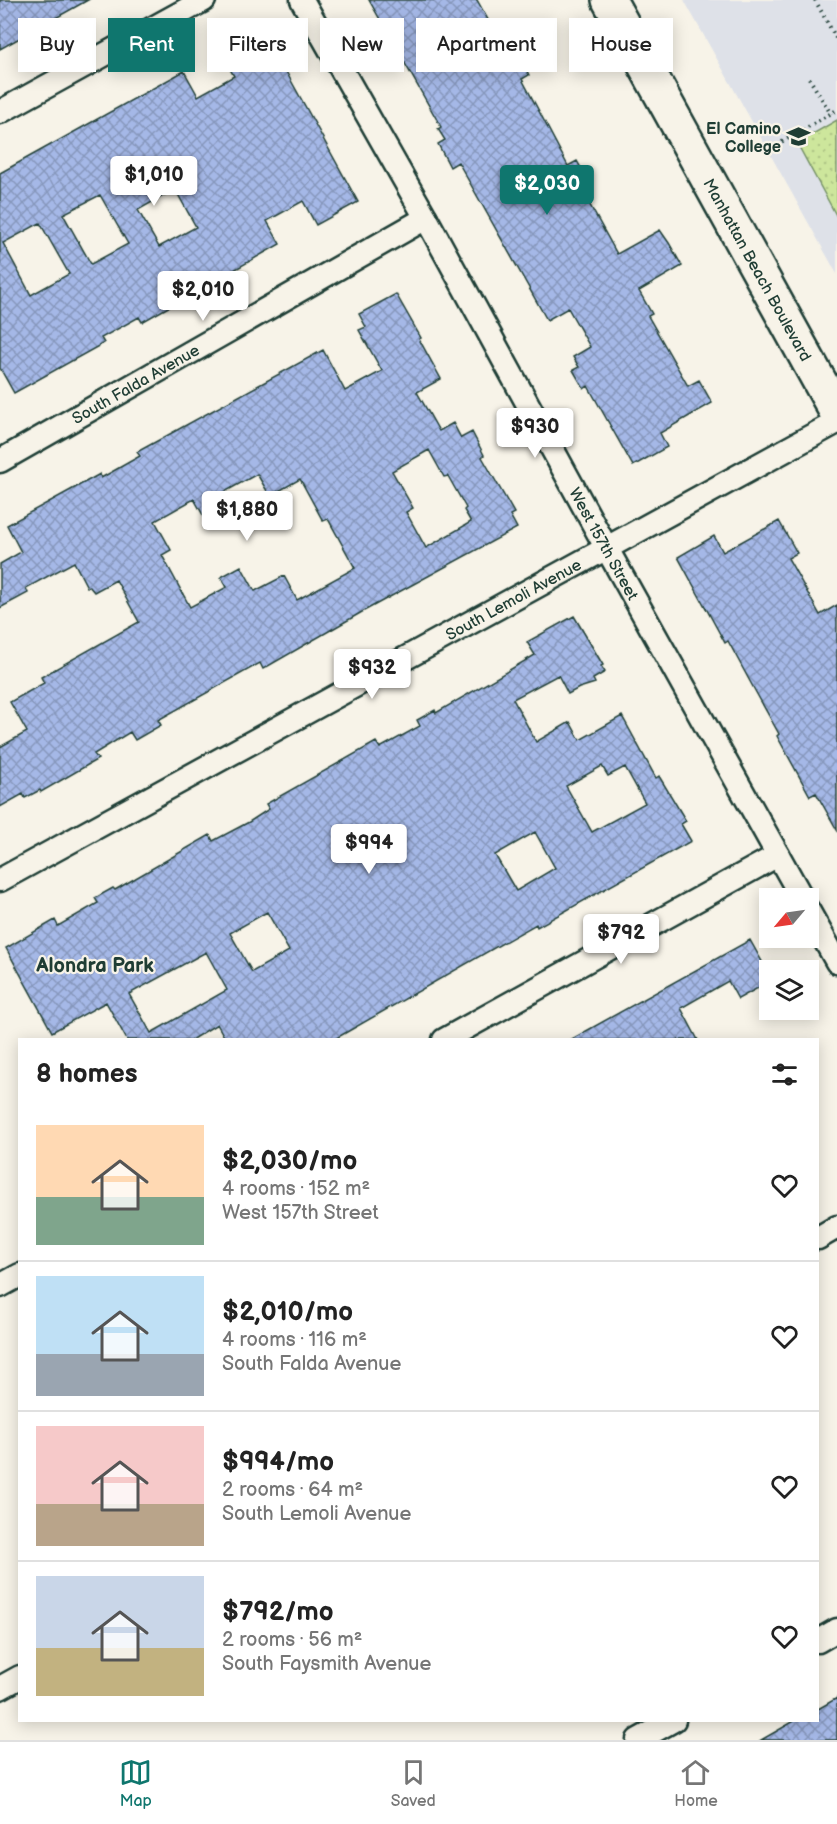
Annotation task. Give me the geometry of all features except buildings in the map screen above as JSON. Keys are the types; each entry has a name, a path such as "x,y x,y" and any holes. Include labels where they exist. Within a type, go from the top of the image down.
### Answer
{"main road":[{"name":"Manhattan Beach Boulevard","path":"609,0 837,413"}],"street":[{"path":"0,112 204,0"},
{"name":"West 157th Street","path":"302,0 426,218 796,888"},
{"name":"South Falda Avenue","path":"0,461 426,218"},
{"name":"South Lemoli Avenue","path":"0,880 837,422"},
{"path":"448,1038 778,855"},
{"path":"819,930 837,962"},
{"path":"819,1237 837,1227"},
{"path":"0,1286 18,1276"},
{"path":"819,1640 837,1630"},
{"path":"0,1688 18,1678"},
{"path":"638,1740 670,1722"}],"path":[{"path":"815,0 837,40"},
{"path":"809,78 831,114"},
{"path":"782,142 837,110"}],"shaded area":[{"name":"El Camino College","path":"684,0 837,0 837,274"}],"green space":[{"path":"837,120 837,217 797,143"}],"place":[{"name":"El Camino College","path":"799,137"}],"district":[{"name":"Alondra Park","path":"95,965"}]}
